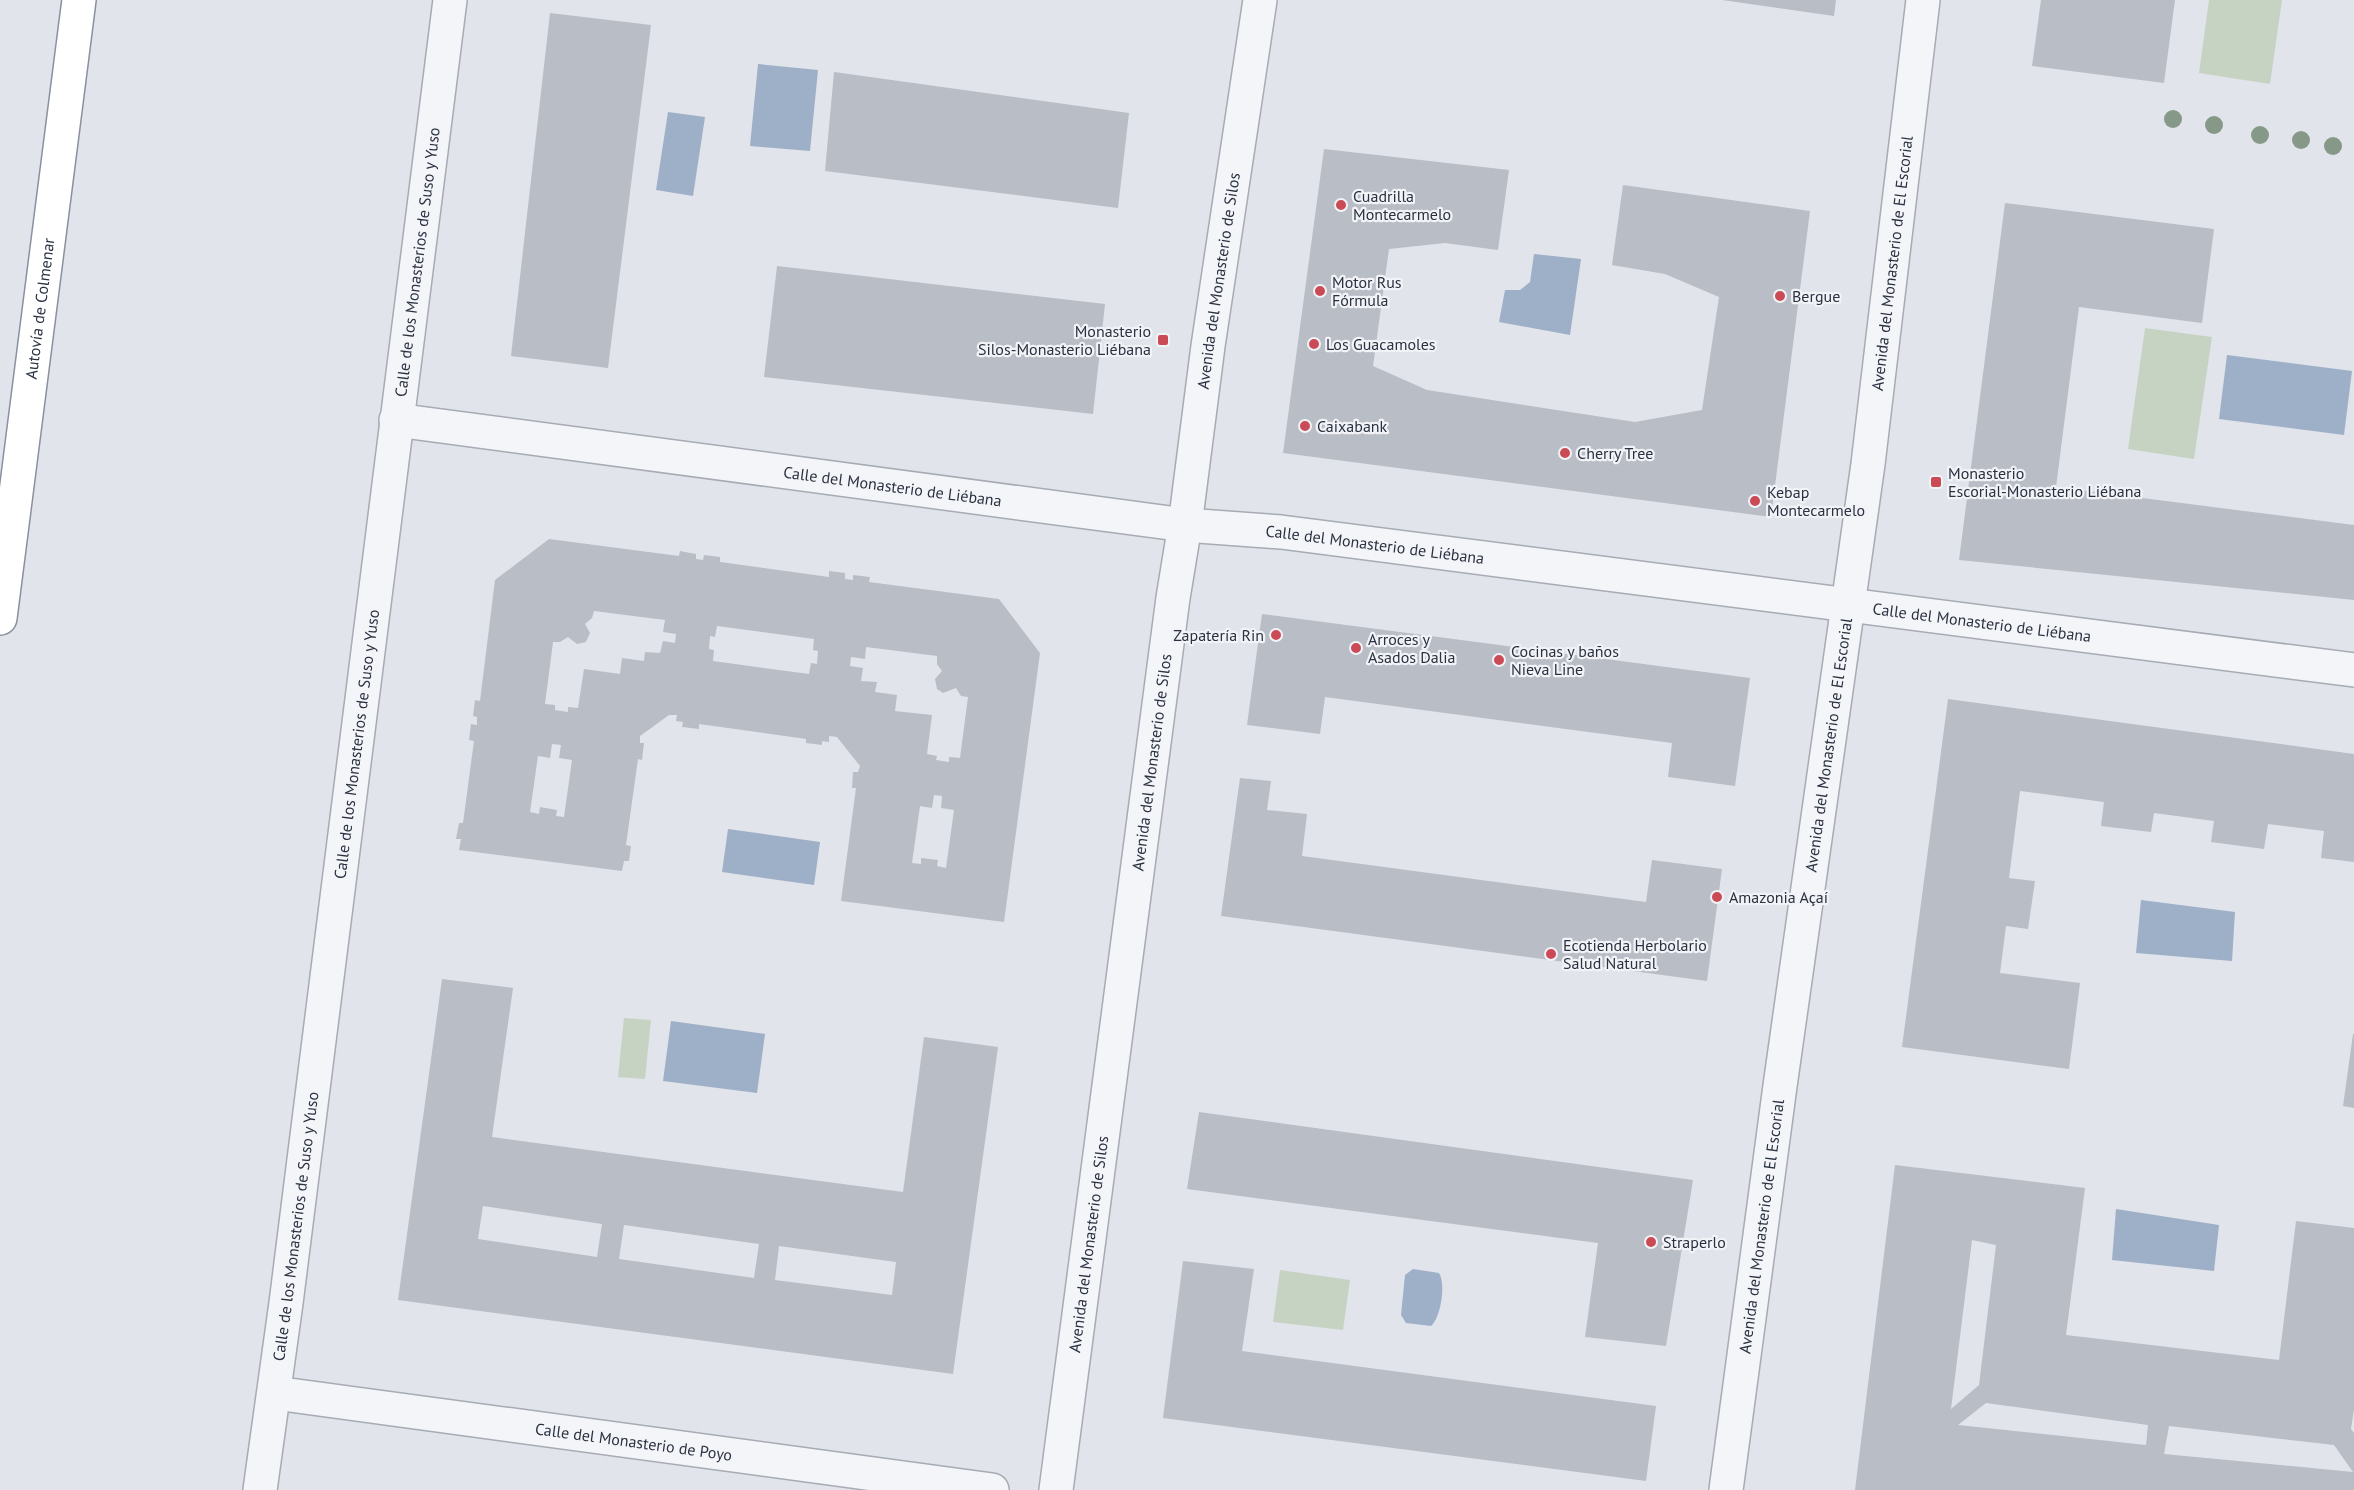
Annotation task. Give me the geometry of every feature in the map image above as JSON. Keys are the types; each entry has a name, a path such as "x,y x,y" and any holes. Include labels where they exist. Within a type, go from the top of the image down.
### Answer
{"highway":[{"name":"Autovía de Colmenar","path":"0,618 79,0"}],"street":[{"name":"Calle de los Monasterios de Suso y Yuso","path":"260,1490 275,1393 450,0"},
{"name":"Avenida del Monasterio de Silos","path":"1056,1490 1173,598 1260,0"},
{"name":"Avenida del Monasterio de El Escorial","path":"1726,1490 1780,1086 1868,464 1923,0"},
{"name":"Calle del Monasterio de Liébana","path":"396,420 1185,525 1281,532 2354,670"},
{"name":"Calle del Monasterio de Poyo","path":"275,1393 992,1490"}],"green space":[{"path":"2209,0 2282,0 2270,84 2199,73"},
{"path":"2145,328 2212,337 2194,459 2128,449"},
{"path":"624,1018 651,1020 645,1079 618,1077"},
{"path":"1280,1270 1350,1280 1343,1330 1273,1322"}],"water":[{"path":"758,64 818,70 810,151 750,146"},
{"path":"668,112 705,117 693,196 656,190"},
{"path":"1534,254 1581,259 1570,335 1499,322 1505,290 1520,290 1530,282"},
{"path":"2227,355 2352,371 2344,435 2219,419"},
{"path":"728,829 820,842 814,885 722,872"},
{"path":"2141,900 2235,912 2232,961 2136,953"},
{"path":"671,1021 765,1034 757,1093 663,1081"},
{"path":"2116,1209 2219,1225 2214,1271 2112,1260"},
{"path":"1413,1269 1439,1273 1441,1278 1440,1308 1431,1326 1406,1323 1401,1315 1405,1275"}],"building":[{"path":"1722,0 1836,0 1834,16"},
{"path":"2041,0 2175,0 2164,83 2032,66"},
{"path":"550,13 651,25 608,368 511,356"},
{"path":"834,72 1129,113 1118,208 825,171"},
{"path":"1324,149 1509,170 1498,250 1445,243 1389,249 1373,366 1427,390 1635,422 1702,410 1719,297 1665,274 1612,265 1623,185 1810,211 1771,517 1283,453"},
{"path":"2005,203 2214,229 2202,323 2079,307 2056,487 2354,525 2354,600 1959,560"},
{"path":"777,266 1105,304 1093,414 764,377"},
{"path":"549,539 679,556 680,551 696,554 696,559 703,560 704,555 720,557 720,562 829,577 829,571 845,573 845,579 853,580 853,575 870,577 869,582 999,599 1040,653 1004,922 841,901 856,788 852,788 853,772 858,772 860,766 837,737 829,736 829,742 822,741 822,745 806,743 806,739 699,724 699,729 682,727 683,722 676,721 677,715 669,715 640,736 640,743 644,743 642,760 638,759 626,845 631,846 629,861 624,861 622,871 459,850 461,839 456,839 459,823 463,823 474,741 469,740 471,724 477,725 477,717 473,716 475,700 480,701 495,580","holes":["594,611 665,620 663,632 676,634 675,643 663,641 660,653 645,652 644,661 622,658 620,674 584,669 578,708 568,707 568,712 555,710 555,705 545,704 553,642 560,642 568,637 577,644 586,642 590,633 585,624 592,618","717,626 814,639 813,650 818,651 817,664 811,663 809,674 713,661 714,650 709,649 710,636 715,637","866,647 937,656 937,664 942,671 935,679 937,689 943,693 956,688 961,696 968,697 960,758 949,757 949,762 936,760 937,756 927,754 932,715 895,711 897,695 875,692 877,682 861,681 863,668 850,666 851,657 865,659","552,744 561,745 559,758 572,760 564,817 556,816 557,810 540,807 539,814 530,812 538,756 550,758","934,795 942,796 941,808 954,810 946,868 937,866 938,860 921,858 921,864 912,863 920,806 932,808"]},
{"path":"1262,614 1750,678 1735,786 1668,777 1672,743 1325,697 1320,734 1247,725"},
{"path":"1948,699 2354,754 2354,862 2321,858 2324,831 2268,824 2264,849 2211,842 2214,821 2154,813 2151,832 2101,826 2104,802 2020,791 2009,878 2035,881 2028,929 2006,926 2000,973 2080,983 2069,1069 1902,1047"},
{"path":"1240,778 1271,781 1267,810 1307,814 1302,856 1646,902 1652,860 1722,869 1707,981 1221,916"},
{"path":"442,979 513,988 492,1137 903,1192 924,1037 998,1047 953,1374 398,1300","holes":["483,1206 602,1224 597,1257 478,1239","624,1225 759,1244 754,1278 619,1259","779,1246 896,1262 892,1295 775,1280"]},
{"path":"2354,1034 2354,1108 2343,1106"},
{"path":"1199,1112 1693,1180 1666,1346 1585,1337 1598,1243 1187,1189"},
{"path":"1895,1165 2085,1188 2066,1335 2279,1360 2296,1221 2354,1228 2354,1409 2351,1429 2354,1433 2354,1490 1855,1490","holes":["1972,1240 1996,1245 1979,1385 1951,1409","1986,1403 2148,1425 2146,1445 1958,1425","2169,1426 2334,1445 2353,1472 2164,1454"]},
{"path":"1183,1261 1254,1269 1242,1351 1656,1406 1646,1481 1163,1418"}],"place":[{"name":"Cuadrilla Montecarmelo","path":"1341,205"},
{"name":"Motor Rus Fórmula","path":"1320,291"},
{"name":"Bergue","path":"1780,296"},
{"name":"Monasterio Silos-Monasterio Liébana","path":"1163,340"},
{"name":"Los Guacamoles","path":"1314,344"},
{"name":"Caixabank","path":"1305,426"},
{"name":"Cherry Tree","path":"1565,453"},
{"name":"Monasterio Escorial-Monasterio Liébana","path":"1936,482"},
{"name":"Kebap Montecarmelo","path":"1755,501"},
{"name":"Zapatería Rin","path":"1276,635"},
{"name":"Arroces y Asados Dalia","path":"1356,648"},
{"name":"Cocinas y baños Nieva Line","path":"1499,660"},
{"name":"Amazonia Açaí","path":"1717,897"},
{"name":"Ecotienda Herbolario Salud Natural","path":"1551,954"},
{"name":"Straperlo","path":"1651,1242"}]}
